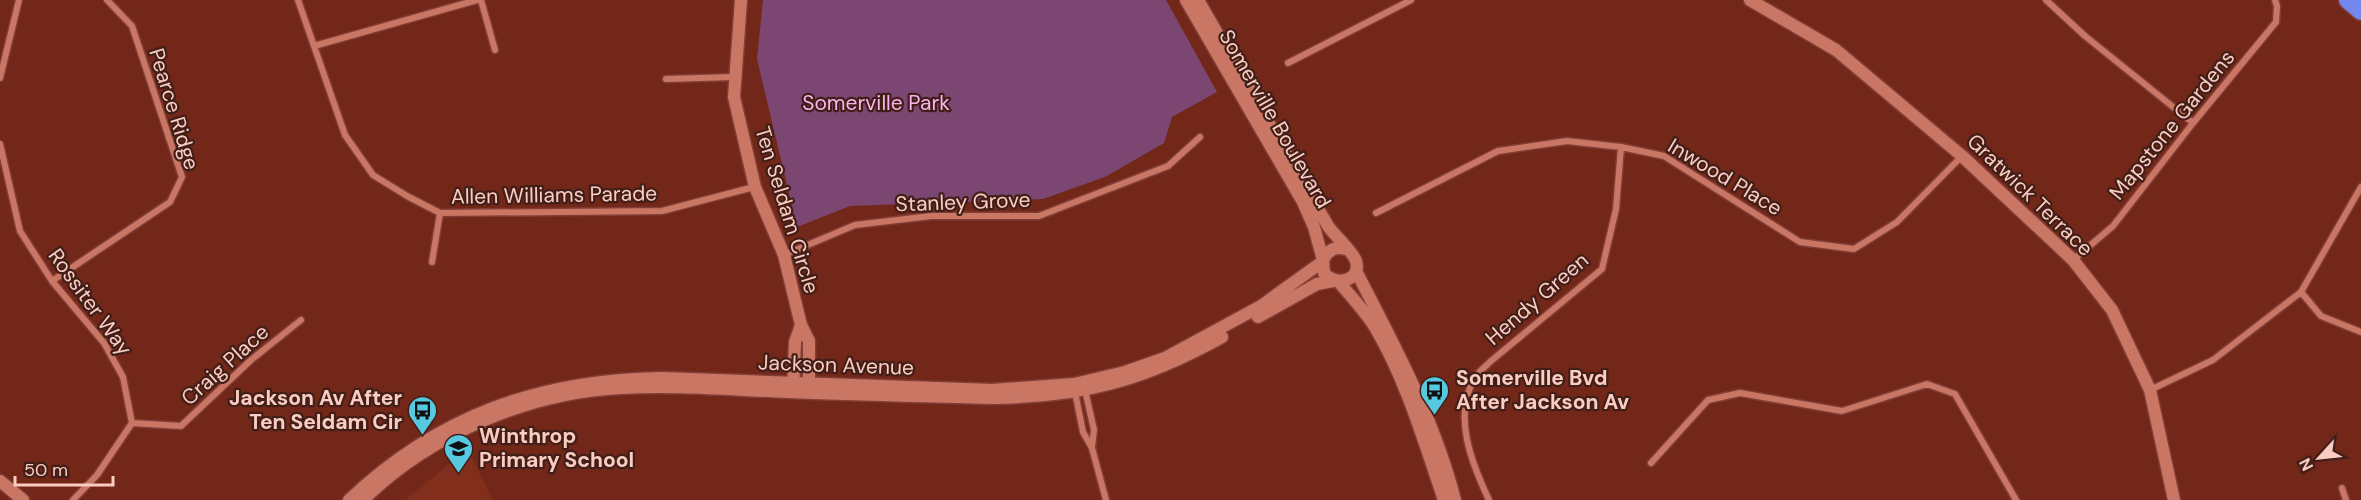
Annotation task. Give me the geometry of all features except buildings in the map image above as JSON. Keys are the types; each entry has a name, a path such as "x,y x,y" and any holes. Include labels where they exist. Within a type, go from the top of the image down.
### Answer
{"highway":[{"path":"2348,0 2361,11"}],"street":[{"path":"0,78 19,0"},
{"name":"Pearce Ridge","path":"52,281 170,202 182,177 132,26 107,0"},
{"name":"Allen Williams Parade","path":"298,0 345,135 373,175 440,213 662,211 755,187"},
{"path":"314,46 477,0"},
{"path":"481,0 495,50"},
{"name":"Ten Seldam Circle","path":"741,0 734,97 755,187 784,255 801,325 809,341 809,388"},
{"name":"Somerville Boulevard","path":"1186,0 1303,202 1314,227 1324,273 1336,282 1375,327 1389,353 1413,408 1444,500"},
{"name":"Somerville Boulevard","path":"1198,0 1328,226 1354,256 1356,271 1412,381 1442,457 1455,500"},
{"path":"1288,63 1411,0"},
{"name":"Gratwick Terrace","path":"1751,0 1836,50 1962,156 2073,260 2112,310 2150,390 2174,500"},
{"path":"2046,0 2085,36 2193,123"},
{"name":"Mapstone Gardens","path":"2073,260 2113,226 2193,123 2277,22 2275,0"},
{"path":"666,79 734,77"},
{"name":"Stanley Grove","path":"784,255 855,225 931,216 1039,216 1168,166 1200,137"},
{"name":"Inwood Place","path":"1376,213 1498,151 1567,141 1622,147 1665,156 1800,242 1854,249 1897,222 1962,156"},
{"name":"Rossiter Way","path":"0,144 20,231 52,281 104,343 123,377 132,423"},
{"name":"Hendy Green","path":"1489,500 1469,443 1464,420 1464,406 1469,388 1476,375 1491,361 1602,268 1616,209 1622,147"},
{"path":"2150,390 2213,360 2301,292 2361,187"},
{"path":"432,262 440,213"},
{"path":"1322,261 1329,251 1335,248 1346,249"},
{"name":"Jackson Avenue","path":"1079,387 1165,358 1261,306 1322,261"},
{"path":"1336,282 1349,279 1356,271"},
{"name":"Jackson Avenue","path":"363,500 412,460 449,438 483,421 543,401 579,393 629,388 992,390 1079,387 1129,379 1169,365 1317,284 1336,282"},
{"path":"2301,292 2321,316 2361,332"},
{"name":"Craig Place","path":"132,423 181,426 251,360 301,320"},
{"name":"Ten Seldam Circle","path":"793,388 795,342 801,325"},
{"name":"Jackson Avenue","path":"349,500 393,464 442,431 478,414 537,393 579,384 630,379 793,388"},
{"path":"1650,463 1708,400 1740,393 1842,411 1927,384 1955,394 2016,500"},
{"path":"1079,387 1094,430 1092,448"},
{"path":"1079,387 1083,432 1092,448 1106,500"},
{"path":"73,500 97,475 132,423"},
{"path":"0,481 23,500"},
{"path":"2342,488 2346,500"}],"shaded area":[{"name":"Winthrop Primary School","path":"468,449 493,500 405,500"}],"green space":[{"name":"Somerville Park","path":"763,0 1166,0 1217,92 1172,117 1164,143 1105,177 1043,199 850,206 797,227 757,59"}],"place":[{"name":"Somerville Bvd After Jackson Av","path":"1435,416"},
{"name":"Jackson Av After Ten Seldam Cir","path":"423,436"},
{"name":"Winthrop Primary School","path":"458,474"}]}
